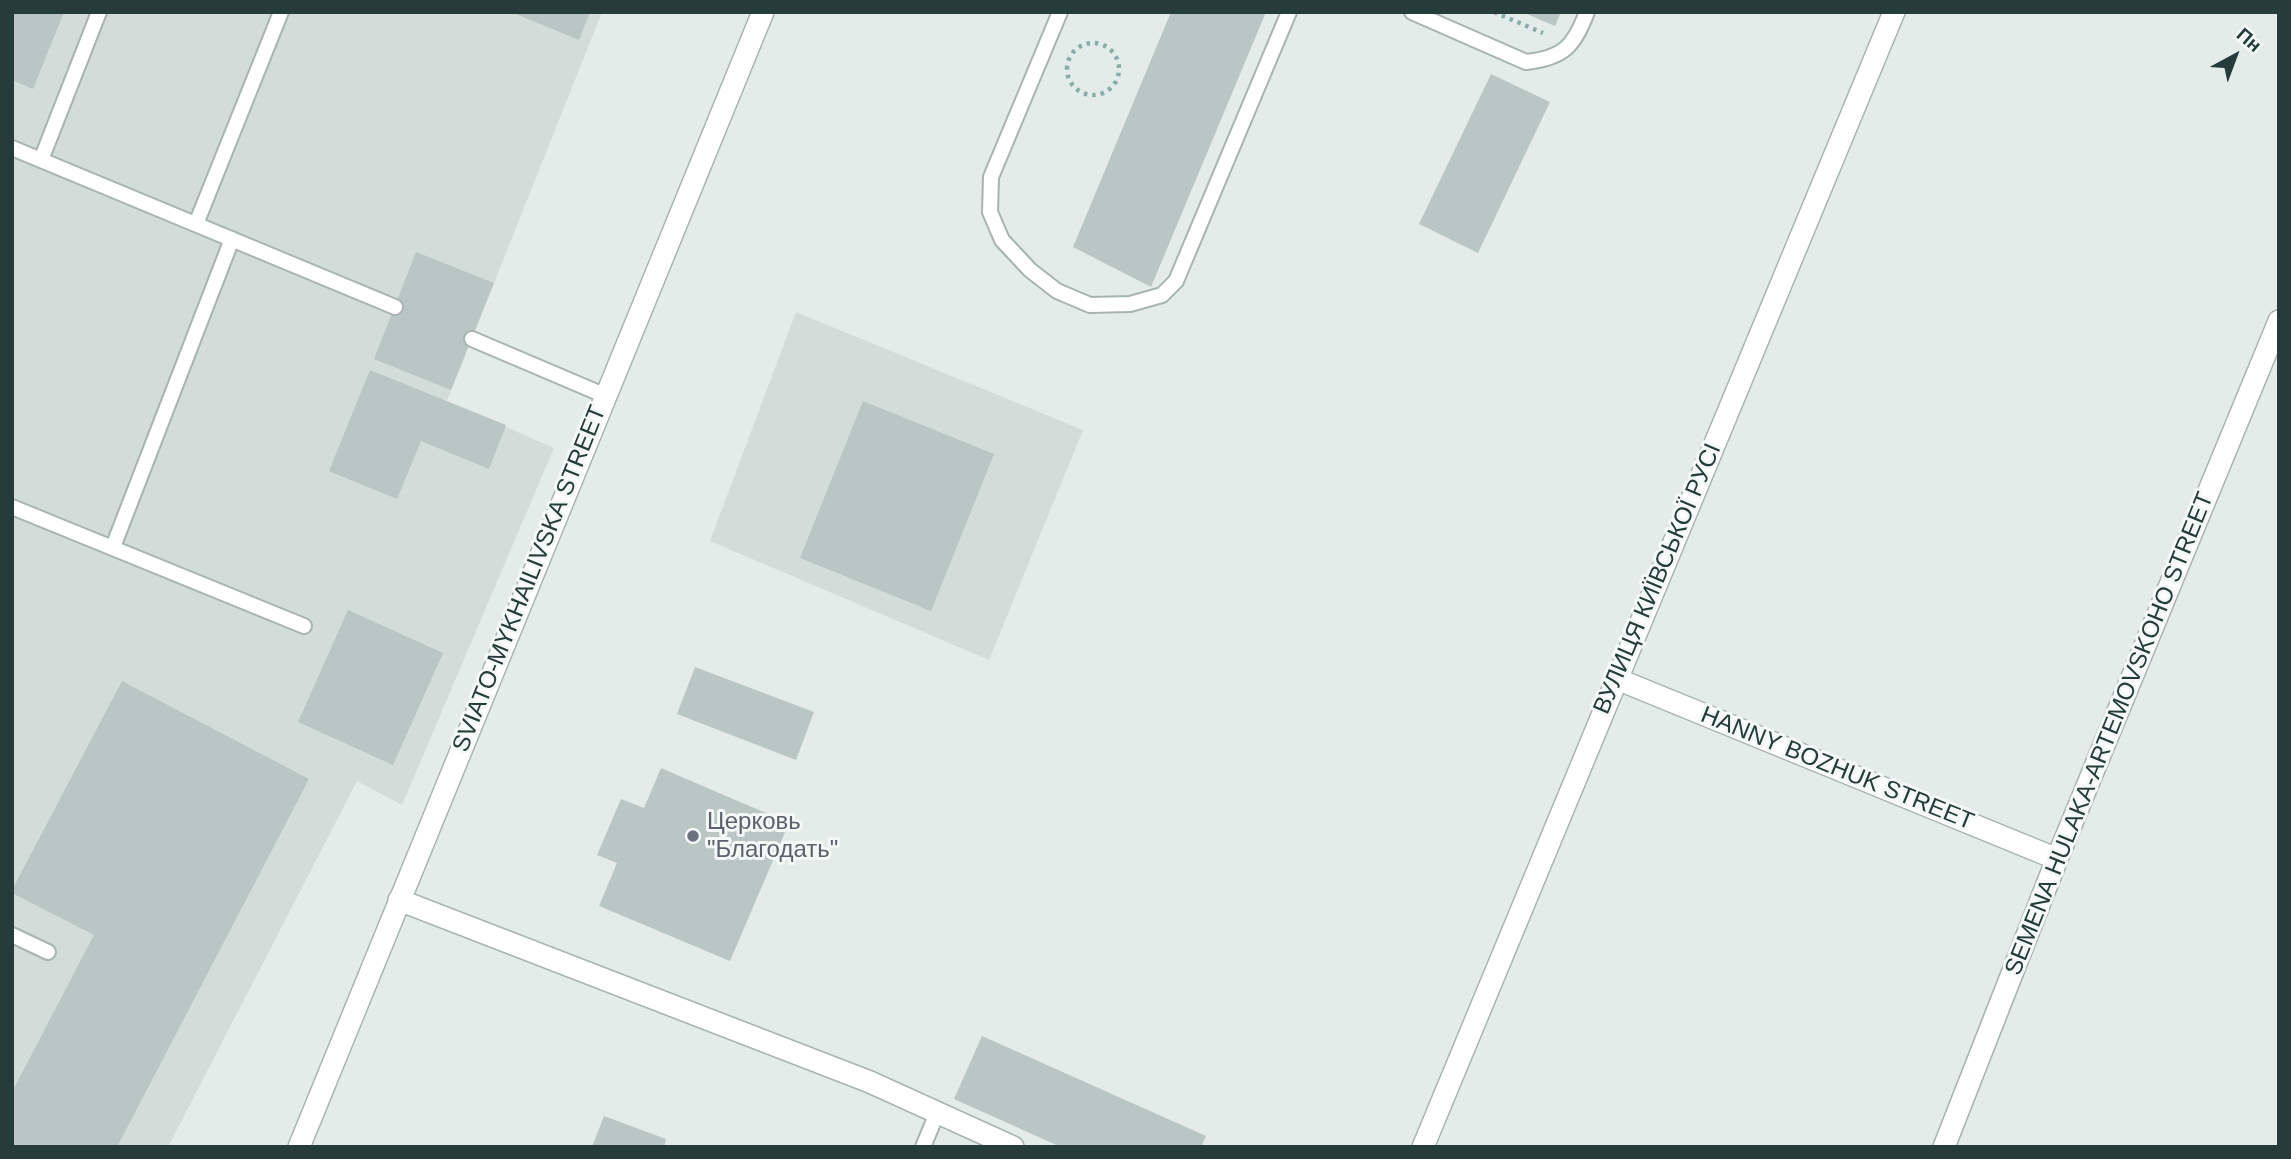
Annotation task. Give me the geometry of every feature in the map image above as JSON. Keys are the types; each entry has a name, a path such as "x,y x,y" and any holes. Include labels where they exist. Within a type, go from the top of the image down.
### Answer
{"street":[{"name":"SVIATO-MYKHAILIVSKA STREET","path":"299,1147 763,12"},
{"name":"ВУЛИЦЯ КИЇВСЬКОЇ РУСІ","path":"1423,1147 1894,12"},
{"name":"SEMENA HULAKA-ARTEMOVSKOHO STREET","path":"1944,1147 2057,859 2279,321"},
{"name":"HANNY BOZHUK STREET","path":"1617,679 2057,859"},
{"path":"399,900 857,1077 1013,1147"}],"lane":[{"path":"41,160 99,12"},
{"path":"196,224 281,12"},
{"path":"1060,12 991,177 990,212 1002,240 1030,270 1057,291 1090,305 1130,304 1162,295 1176,281 1289,12"},
{"path":"1412,12 1527,62 1545,60 1564,51 1578,36 1587,12"},
{"path":"12,148 395,307"},
{"path":"113,547 232,239"},
{"path":"472,339 606,396"},
{"path":"12,507 304,626"},
{"path":"12,934 48,952"},
{"path":"923,1147 937,1113"}],"path":[{"path":"1494,12 1548,35"},
{"path":"1091,42 1107,46 1118,59 1119,76 1115,84 1102,94 1094,95 1077,90 1067,74 1069,56 1083,44 1091,42"}],"shaded area":[{"path":"12,12 602,12 447,401 554,448 402,805 357,781 168,1147 12,1147"},
{"path":"796,312 1083,430 989,660 710,541"}],"building":[{"path":"12,12 64,12 33,89 12,80"},
{"path":"511,12 590,12 579,40"},
{"path":"1171,12 1266,12 1151,287 1073,247"},
{"path":"1522,12 1561,12 1555,26"},
{"path":"1491,74 1550,102 1478,253 1419,224"},
{"path":"416,252 494,283 451,390 374,359"},
{"path":"370,370 506,425 489,469 421,441 397,499 329,471"},
{"path":"863,401 994,454 931,611 800,558"},
{"path":"348,610 443,653 393,765 298,722"},
{"path":"695,667 814,712 796,760 677,714"},
{"path":"122,681 309,779 117,1147 12,1147 12,1092 94,935 12,893 12,890"},
{"path":"661,768 789,823 730,961 599,906 617,863 597,855 621,799 644,808"},
{"path":"982,1036 1206,1136 1201,1147 1061,1147 954,1099"},
{"path":"604,1116 666,1139 664,1147 592,1147"}],"place":[{"name":"Церковь \"Благодать\"","path":"693,836"}]}
